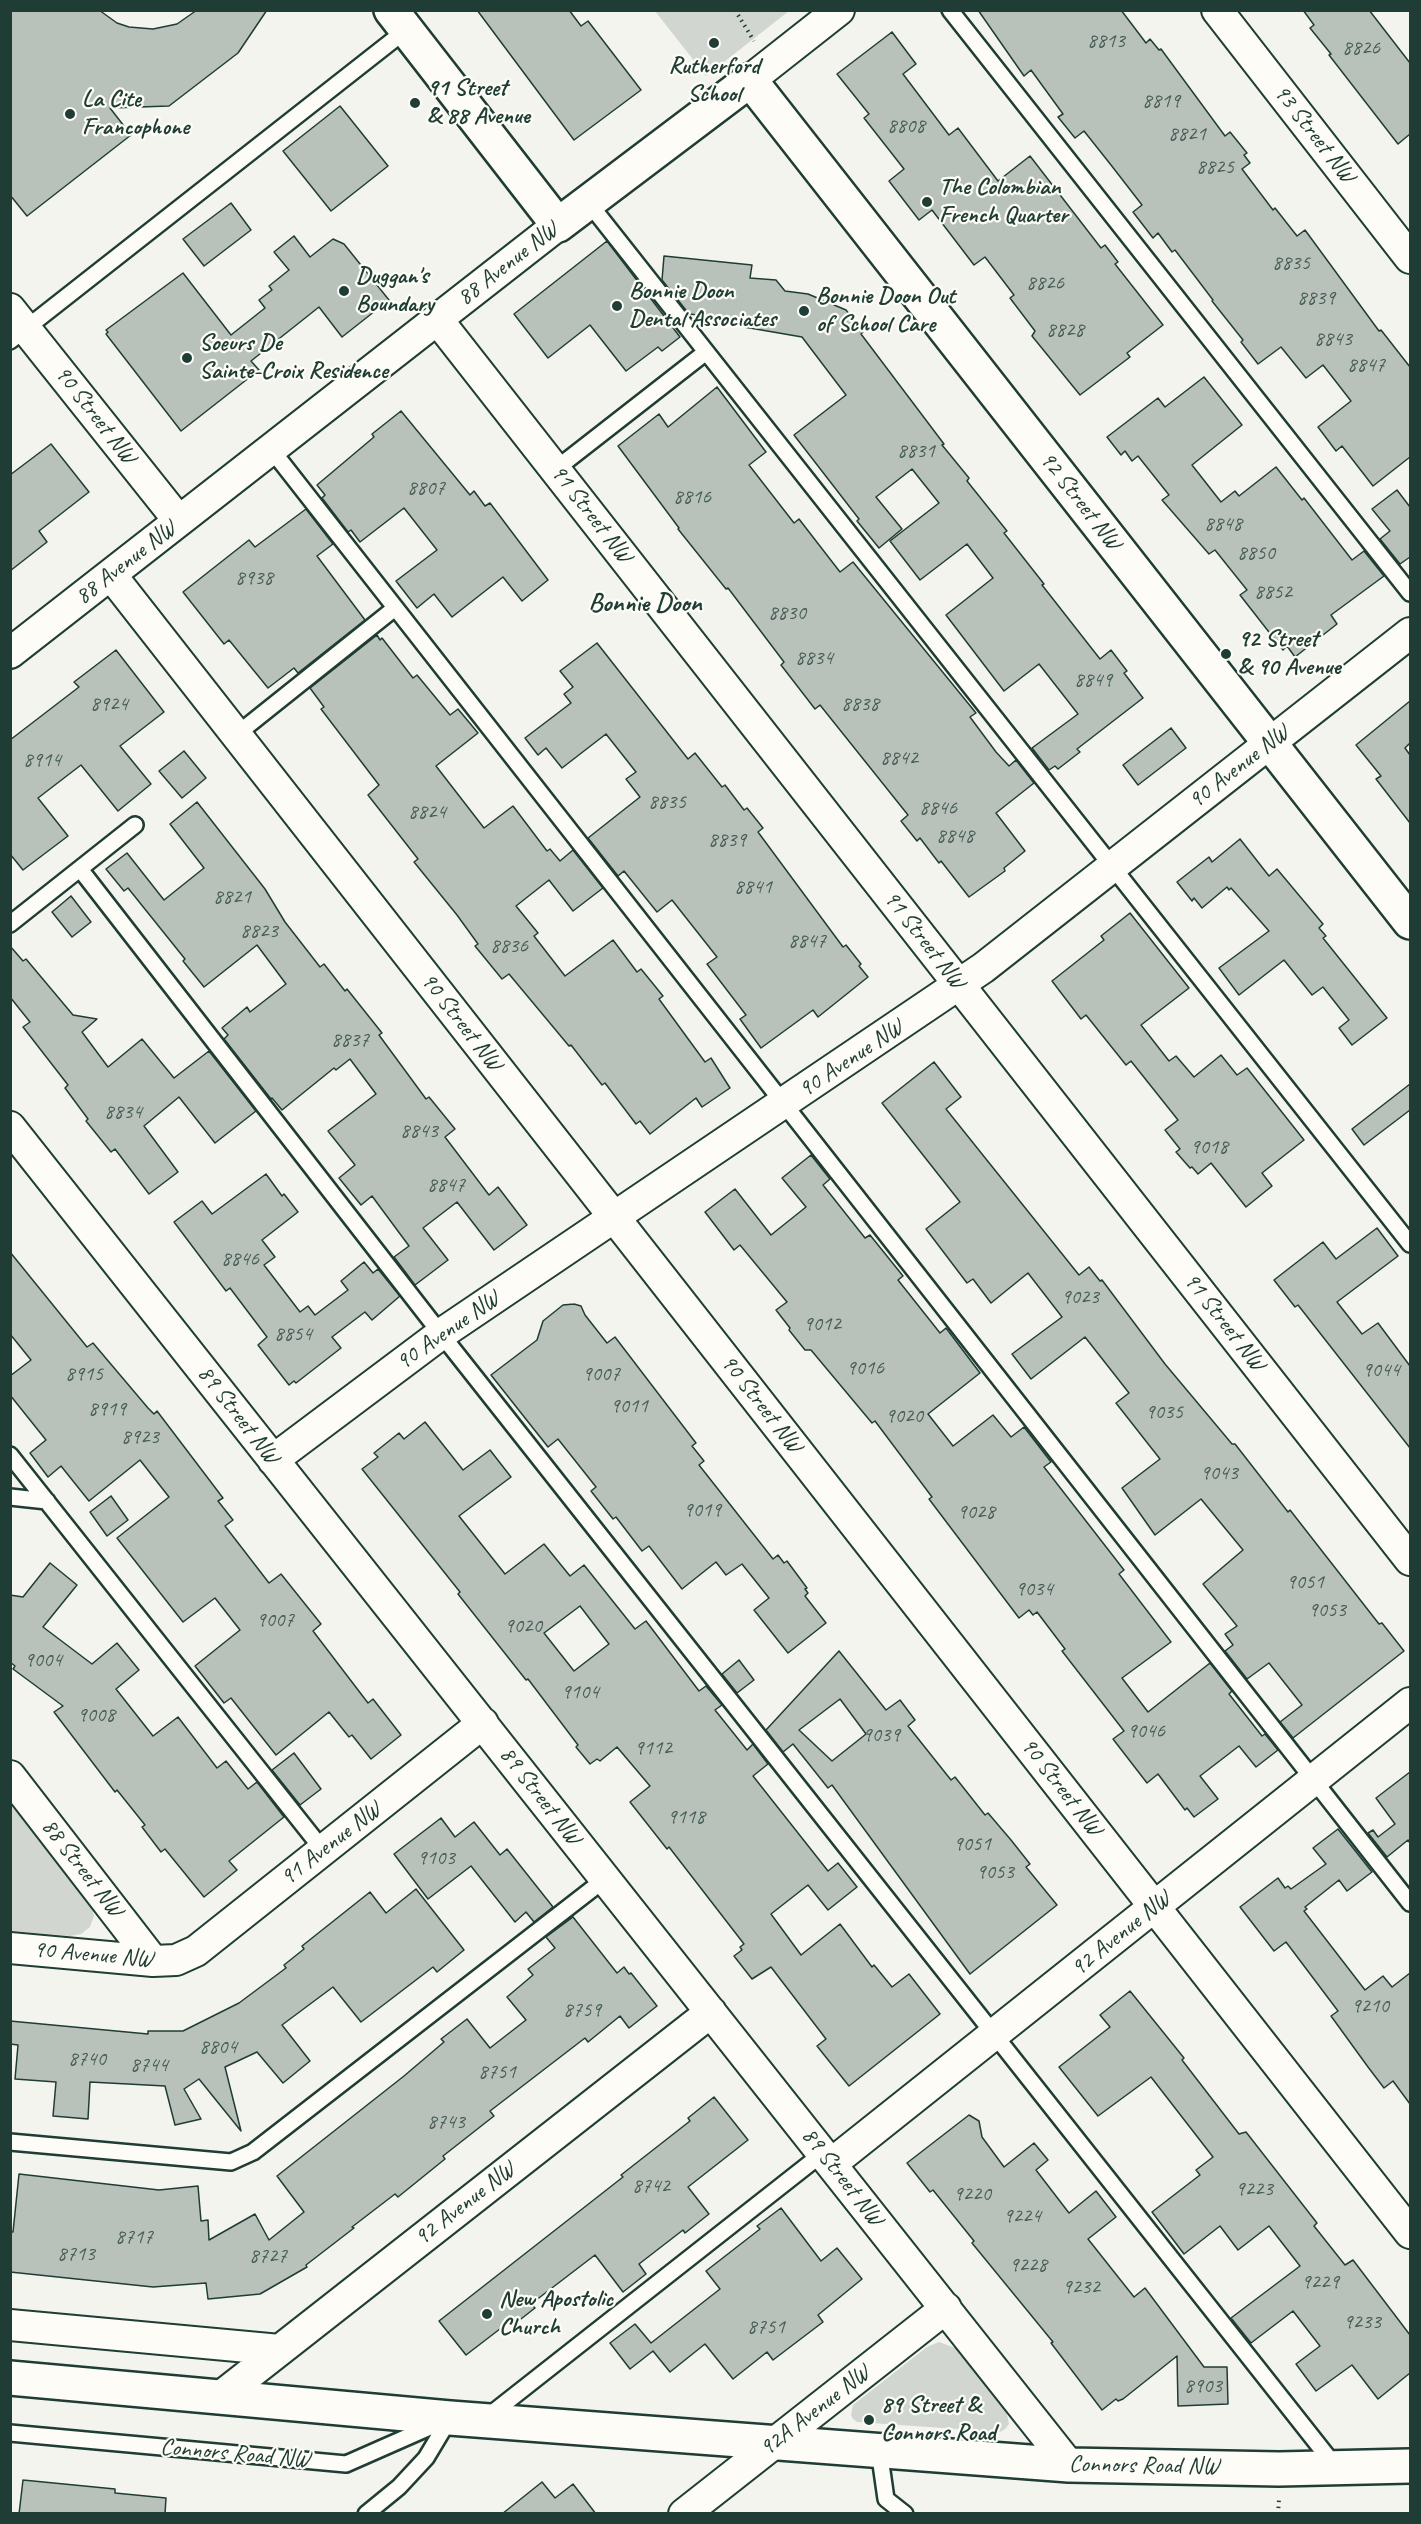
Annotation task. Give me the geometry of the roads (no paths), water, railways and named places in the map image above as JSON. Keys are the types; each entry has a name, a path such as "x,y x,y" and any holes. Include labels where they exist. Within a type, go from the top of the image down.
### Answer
{"street":[{"name":"88 Avenue NW","path":"10,653 558,225 839,10"},
{"name":"93 Street NW","path":"1217,10 1410,258"},
{"path":"398,20 558,225"},
{"name":"92 Street NW","path":"750,80 1410,922"},
{"name":"91 Street NW","path":"437,319 1410,1560"},
{"name":"90 Street NW","path":"16,326 178,521"},
{"name":"90 Street NW","path":"111,575 1410,2233"},
{"name":"90 Avenue NW","path":"273,1460 441,1334 959,985 1410,633"},
{"name":"89 Street NW","path":"10,1127 20,1159 273,1460 1069,2465"},
{"name":"92 Avenue NW","path":"827,2158 995,2034 1410,1703"},
{"name":"91 Avenue NW","path":"165,1960 196,1951 483,1723"},
{"name":"88 Street NW","path":"10,1776 165,1960"},
{"name":"90 Avenue NW","path":"10,1948 165,1960"},
{"name":"92 Avenue NW","path":"220,2397 711,2012"},
{"name":"92A Avenue NW","path":"684,2514 946,2308"},
{"path":"10,2325 280,2350"},
{"name":"Connors Road NW","path":"10,2378 466,2419 1069,2465 1267,2469 1410,2466"}],"lane":[{"path":"951,10 1410,593"},
{"path":"16,326 398,20"},
{"path":"588,202 1410,1244"},
{"path":"556,468 706,352"},
{"path":"272,449 1410,1903"},
{"path":"236,735 395,608"},
{"path":"10,924 135,825"},
{"path":"80,869 441,1334 1337,2468"},
{"path":"10,1455 323,1850"},
{"path":"10,1497 47,1501"},
{"path":"10,2142 231,2162 253,2152 605,1879"},
{"path":"366,2514 399,2487 466,2419 827,2158"},
{"name":"Connors Road NW","path":"10,2433 346,2464 466,2419"},
{"path":"879,2450 886,2499 905,2514"}],"place":[{"name":"Rutherford School","path":"714,43"},
{"name":"91 Street & 88 Avenue","path":"415,103"},
{"name":"La Cite Francophone","path":"70,114"},
{"name":"The Colombian French Quarter","path":"927,202"},
{"name":"Duggan's Boundary","path":"344,291"},
{"name":"Bonnie Doon Dental Associates","path":"617,306"},
{"name":"Bonnie Doon Out of School Care","path":"804,311"},
{"name":"Soeurs De Sainte-Croix Residence","path":"187,358"},
{"name":"92 Street & 90 Avenue","path":"1226,654"},
{"name":"New Apostolic Church","path":"487,2314"},
{"name":"89 Street & Connors Road","path":"869,2420"}],"district":[{"name":"Bonnie Doon","path":"645,604"}]}
